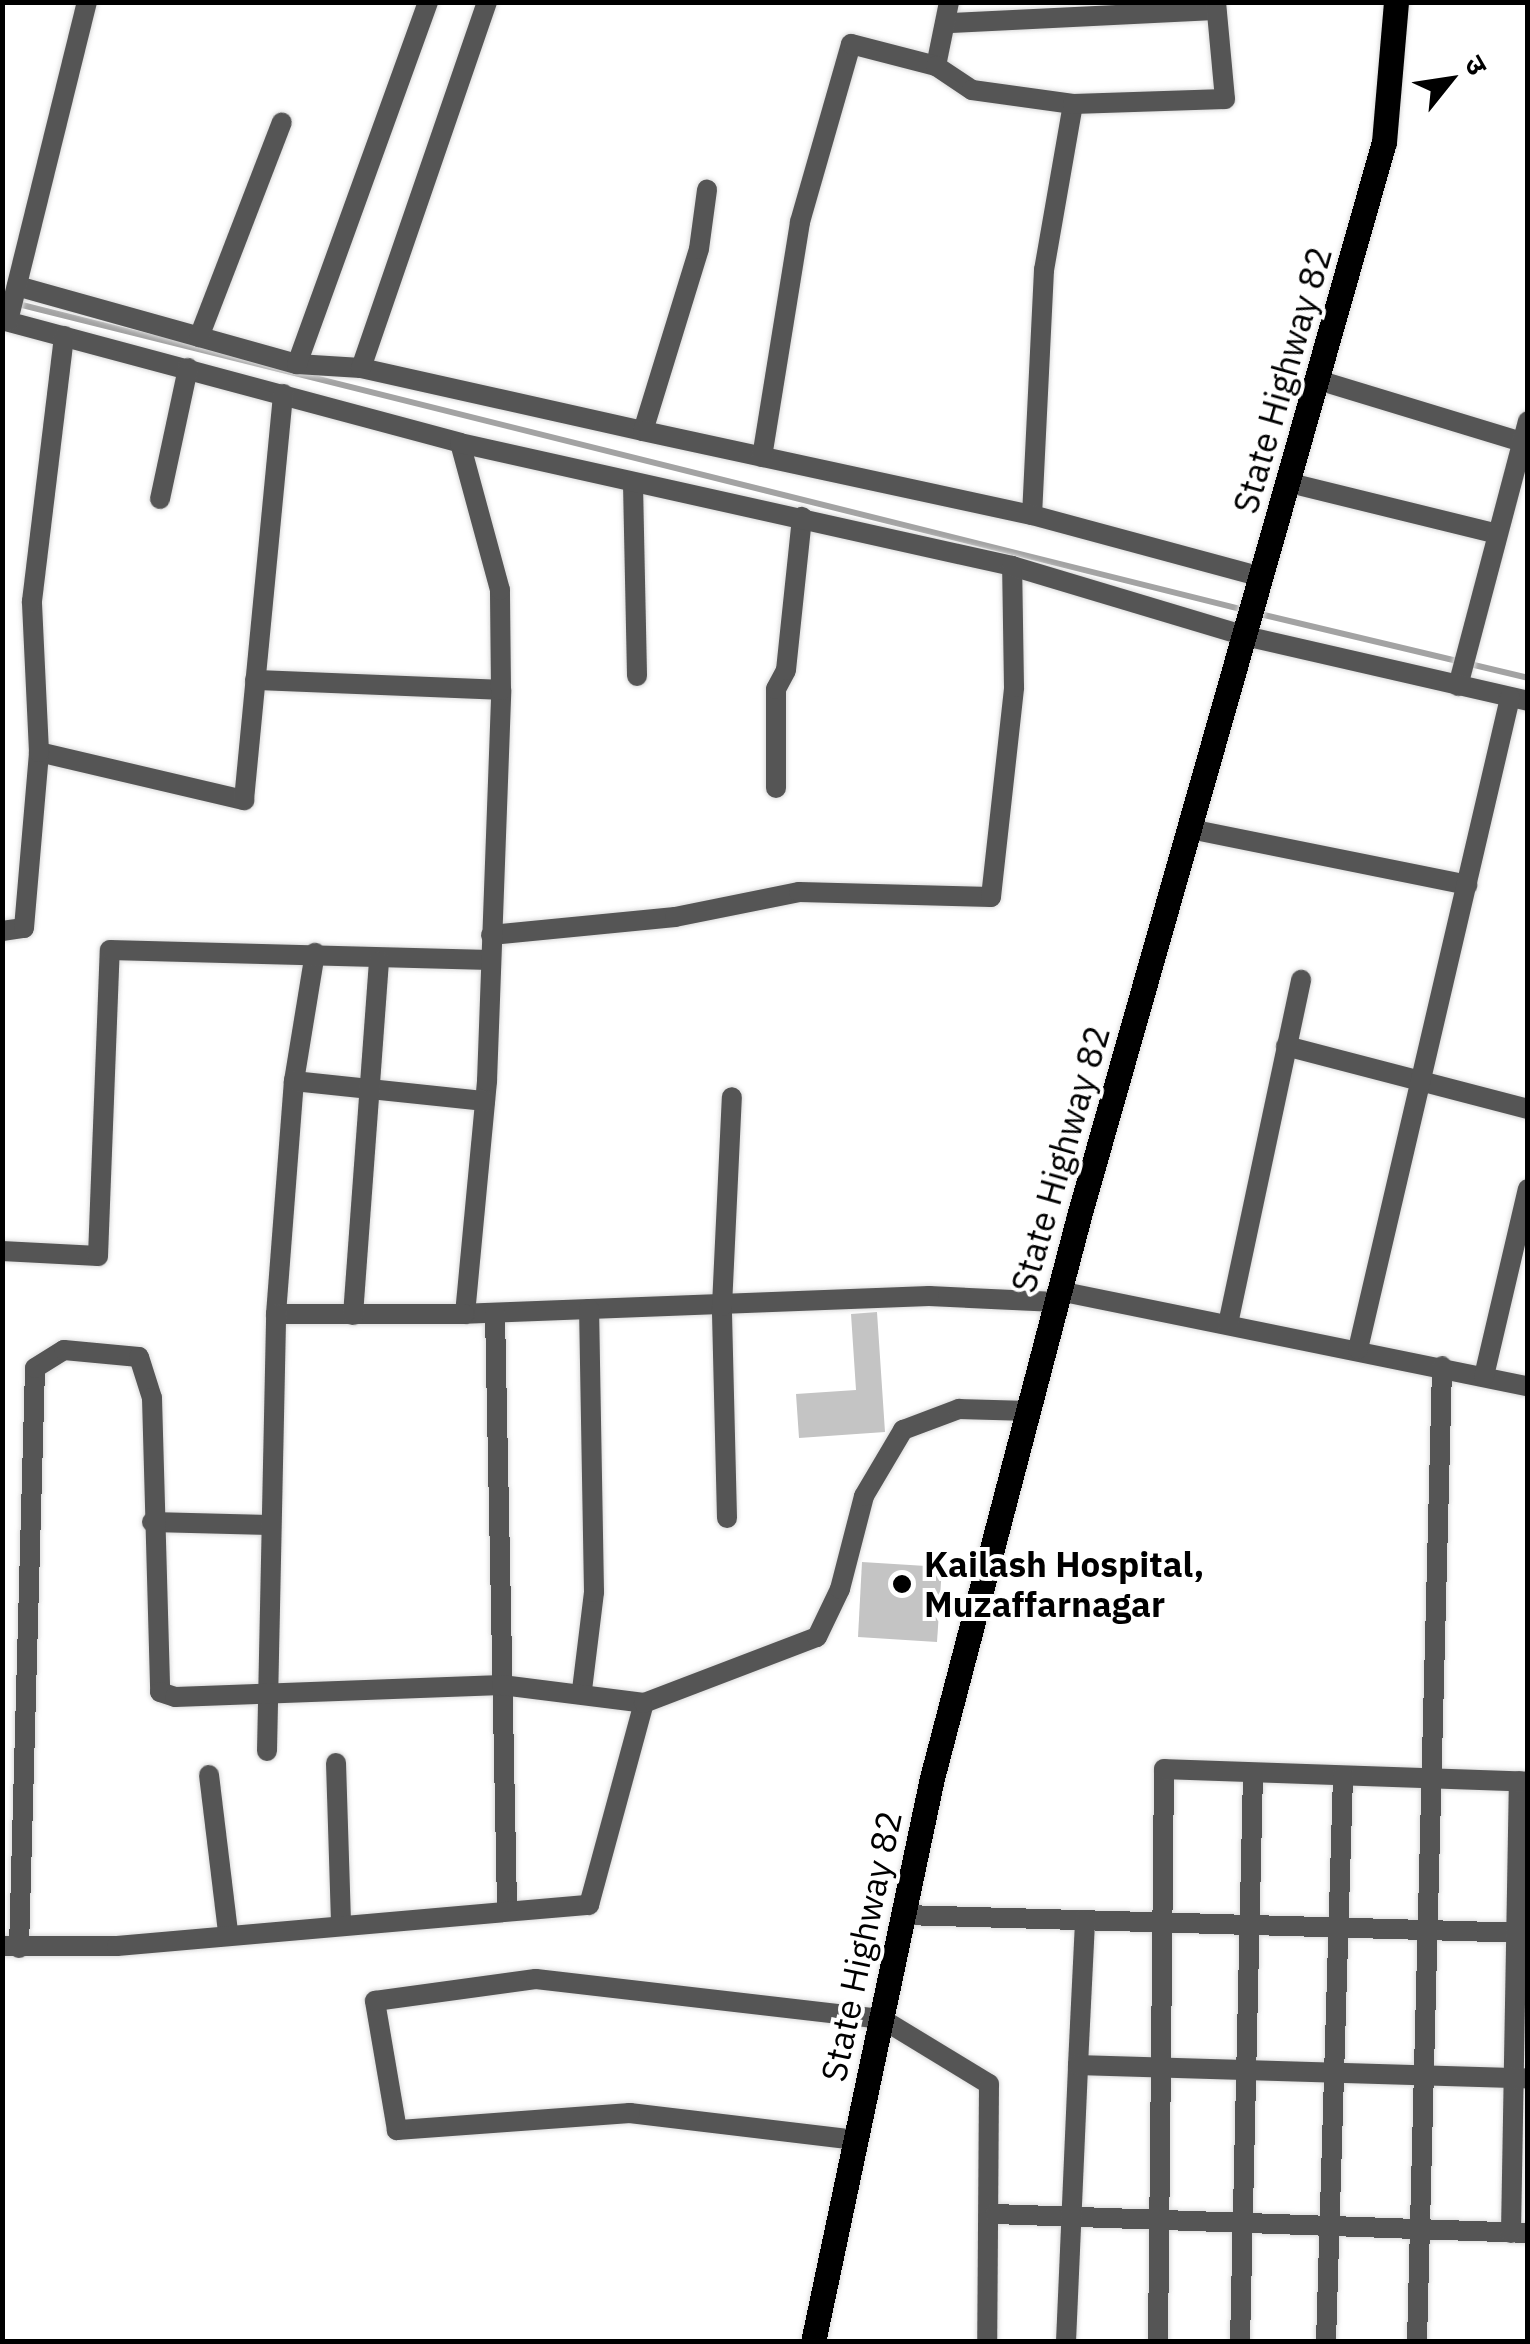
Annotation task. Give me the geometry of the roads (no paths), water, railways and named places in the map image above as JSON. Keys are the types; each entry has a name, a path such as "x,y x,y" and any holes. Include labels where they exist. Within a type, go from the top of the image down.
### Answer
{"main road":[{"name":"State Highway 82","path":"814,2342 904,1915 1057,1297 1384,142 1396,2"}],"street":[{"path":"11,306 87,2"},
{"path":"297,364 428,2"},
{"path":"361,368 487,2"},
{"path":"762,457 800,222 852,44 936,66 972,90 1074,104 1225,99 1216,6 950,13 936,66"},
{"path":"1032,515 1044,270 1074,104"},
{"path":"198,338 282,122"},
{"path":"642,431 699,249 708,190"},
{"path":"11,306 64,336 460,443 1012,566 1253,609 1462,671 1519,700 1467,885 1358,1349"},
{"path":"11,306 198,338 297,364 361,368 1032,515 1253,609"},
{"path":"2,931 24,928 39,752 32,601 64,336"},
{"path":"160,500 188,368"},
{"path":"1318,380 1525,443"},
{"path":"39,752 244,800 284,394"},
{"path":"1462,671 1528,421"},
{"path":"460,443 500,590 501,690 485,1102 465,1314"},
{"path":"1290,483 1497,534"},
{"path":"633,484 637,676"},
{"path":"776,788 776,690 786,670 802,517"},
{"path":"491,934 675,917 799,892 991,897 1014,687 1012,566"},
{"path":"255,680 501,690"},
{"path":"1190,829 1467,885"},
{"path":"2,1251 98,1256 110,950 315,954 378,962 490,960"},
{"path":"267,1751 276,1314 294,1080 315,954"},
{"path":"352,1315 372,1089 378,962"},
{"path":"1228,1324 1301,980"},
{"path":"1286,1046 1420,1084 1528,1109"},
{"path":"294,1080 485,1102"},
{"path":"727,1518 722,1306 732,1097"},
{"path":"1484,1376 1528,1189"},
{"path":"276,1314 465,1314 930,1296 1057,1297 1228,1324 1528,1386"},
{"path":"582,1690 594,1592 589,1309"},
{"path":"495,1313 508,1908"},
{"path":"644,1703 598,1894 590,1905 11,1947 36,1368 64,1350 139,1357 152,1398 152,1522 160,1692 502,1685 582,1690 644,1703 817,1636 840,1590 864,1496 902,1430 959,1410 1028,1411"},
{"path":"1417,2342 1422,2232 1424,1931 1442,1366"},
{"path":"152,1522 269,1525"},
{"path":"336,1764 341,1925"},
{"path":"995,2214 1070,2218 1164,2221 1334,2229 1519,2233 1523,1781 1164,1770 1166,2066 1164,2221 1158,2342"},
{"path":"1240,2342 1250,2068 1253,1773"},
{"path":"208,1775 228,1931"},
{"path":"1326,2342 1334,2229 1343,1776"},
{"path":"904,1915 1522,1933"},
{"path":"1066,2342 1085,1920"},
{"path":"856,2140 630,2113 397,2130 376,2001 536,1979 882,2019 990,2084 995,2214 987,2342"},
{"path":"1078,2065 1423,2072 1518,2078"}],"waterway":[{"path":"2,300 1244,610"},
{"path":"1256,613 1528,678"}],"place":[{"name":"Kailash Hospital, Muzaffarnagar","path":"902,1584"}]}
